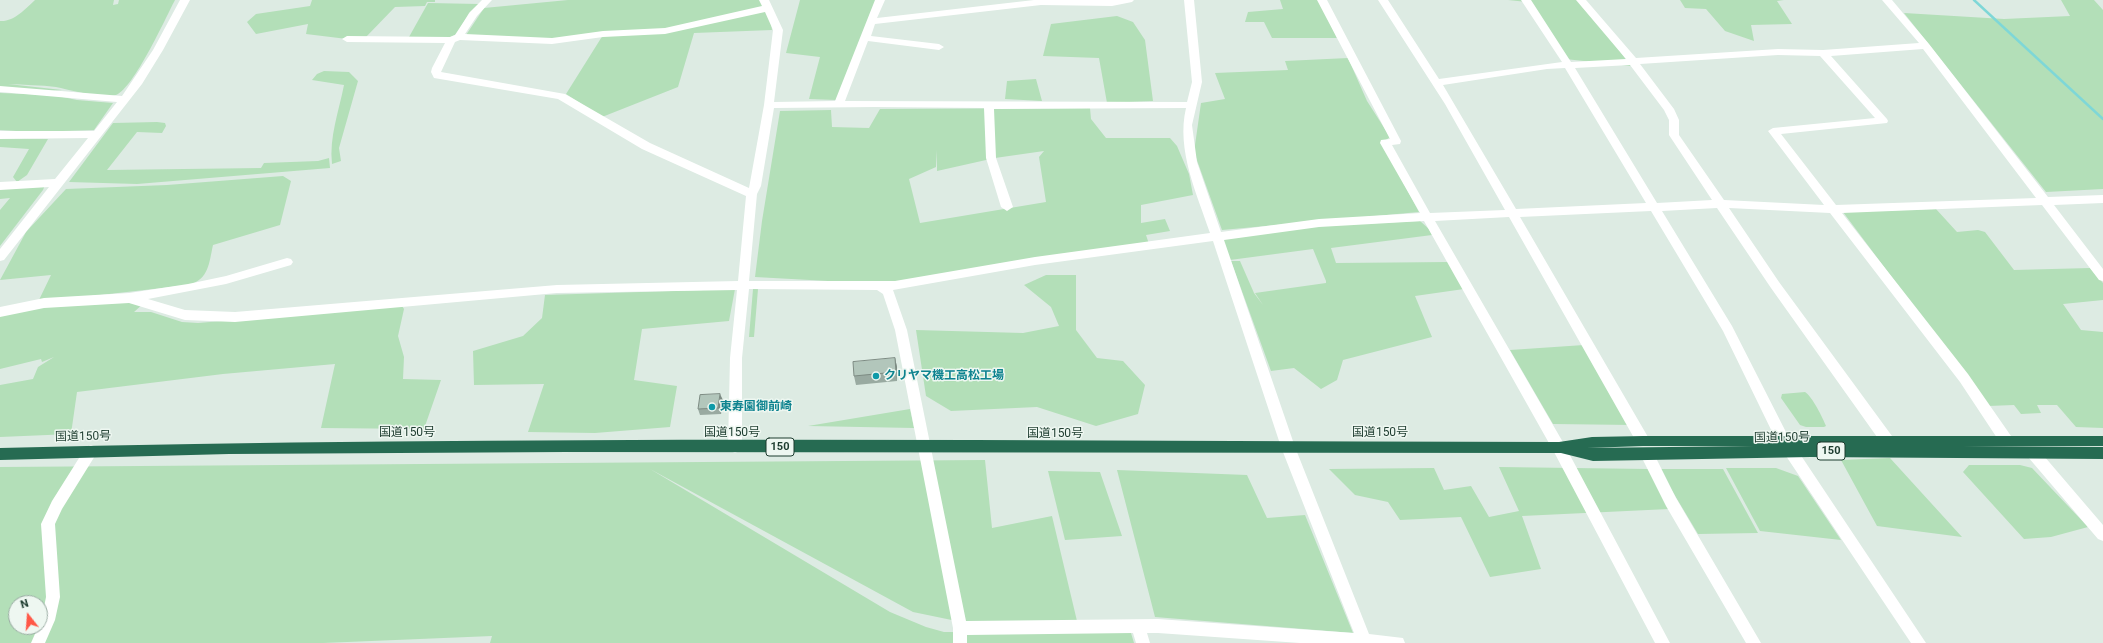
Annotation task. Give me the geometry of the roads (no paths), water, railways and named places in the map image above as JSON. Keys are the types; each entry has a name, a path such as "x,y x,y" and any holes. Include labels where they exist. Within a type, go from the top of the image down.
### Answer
{"highway":[{"name":"国道150号","path":"1786,446 1887,440 2103,441"},
{"name":"国道150号","path":"0,454 229,448 1288,447 1559,448 1593,455 1645,447 1786,446 2103,453"}],"street":[{"path":"0,257 124,99 158,50 184,0"},
{"path":"487,0 473,14 455,38 437,68 436,72 438,76 561,96 646,146 752,194"},
{"path":"839,103 880,0"},
{"path":"871,22 991,4 1041,2 1112,3 1129,0"},
{"path":"1188,0 1197,82 1187,124 1190,152 1197,178 1218,235 1288,447 1365,642"},
{"path":"1322,0 1396,141 1386,143 1559,448 1663,643"},
{"path":"1383,0 1437,83 1645,447 1671,502 1754,643"},
{"path":"1526,0 1546,28 1728,329 1786,446 1919,643"},
{"path":"1581,0 1633,62 1669,109 1674,120 1674,134 1776,285 1887,440"},
{"path":"1887,0 1926,46 2043,201 2103,277"},
{"path":"347,39 455,38 552,41 603,34 665,31 766,4 778,30 769,105 756,186 752,194 736,358 734,447"},
{"path":"865,38 939,46"},
{"path":"1437,83 1508,71 1569,66 1778,52 1823,53 1926,46"},
{"path":"1823,53 1883,121 1773,131 1964,378 2006,440"},
{"path":"0,89 124,99"},
{"path":"769,105 839,103 1109,107 1192,105"},
{"path":"989,105 991,158 1007,207"},
{"path":"0,135 96,134"},
{"path":"0,186 57,183"},
{"path":"129,298 185,315 235,317 557,289 744,285 879,286 895,285 1035,261 1218,235 1319,223 1427,216 1722,204 1834,209 2103,198"},
{"path":"0,312 44,304 129,298 226,280 287,262"},
{"path":"879,286 888,291 901,330 925,448 960,636 1158,626 1365,642 1398,643"},
{"path":"38,643 48,620 53,597 48,524 57,505 91,451"},
{"path":"2033,452 2103,535"},
{"path":"1138,626 1143,643"}],"waterway":[{"path":"1974,0 2103,119"}],"place":[{"name":"クリヤマ機工高松工場","path":"876,376"},
{"name":"東寿園御前崎","path":"712,407"}]}
